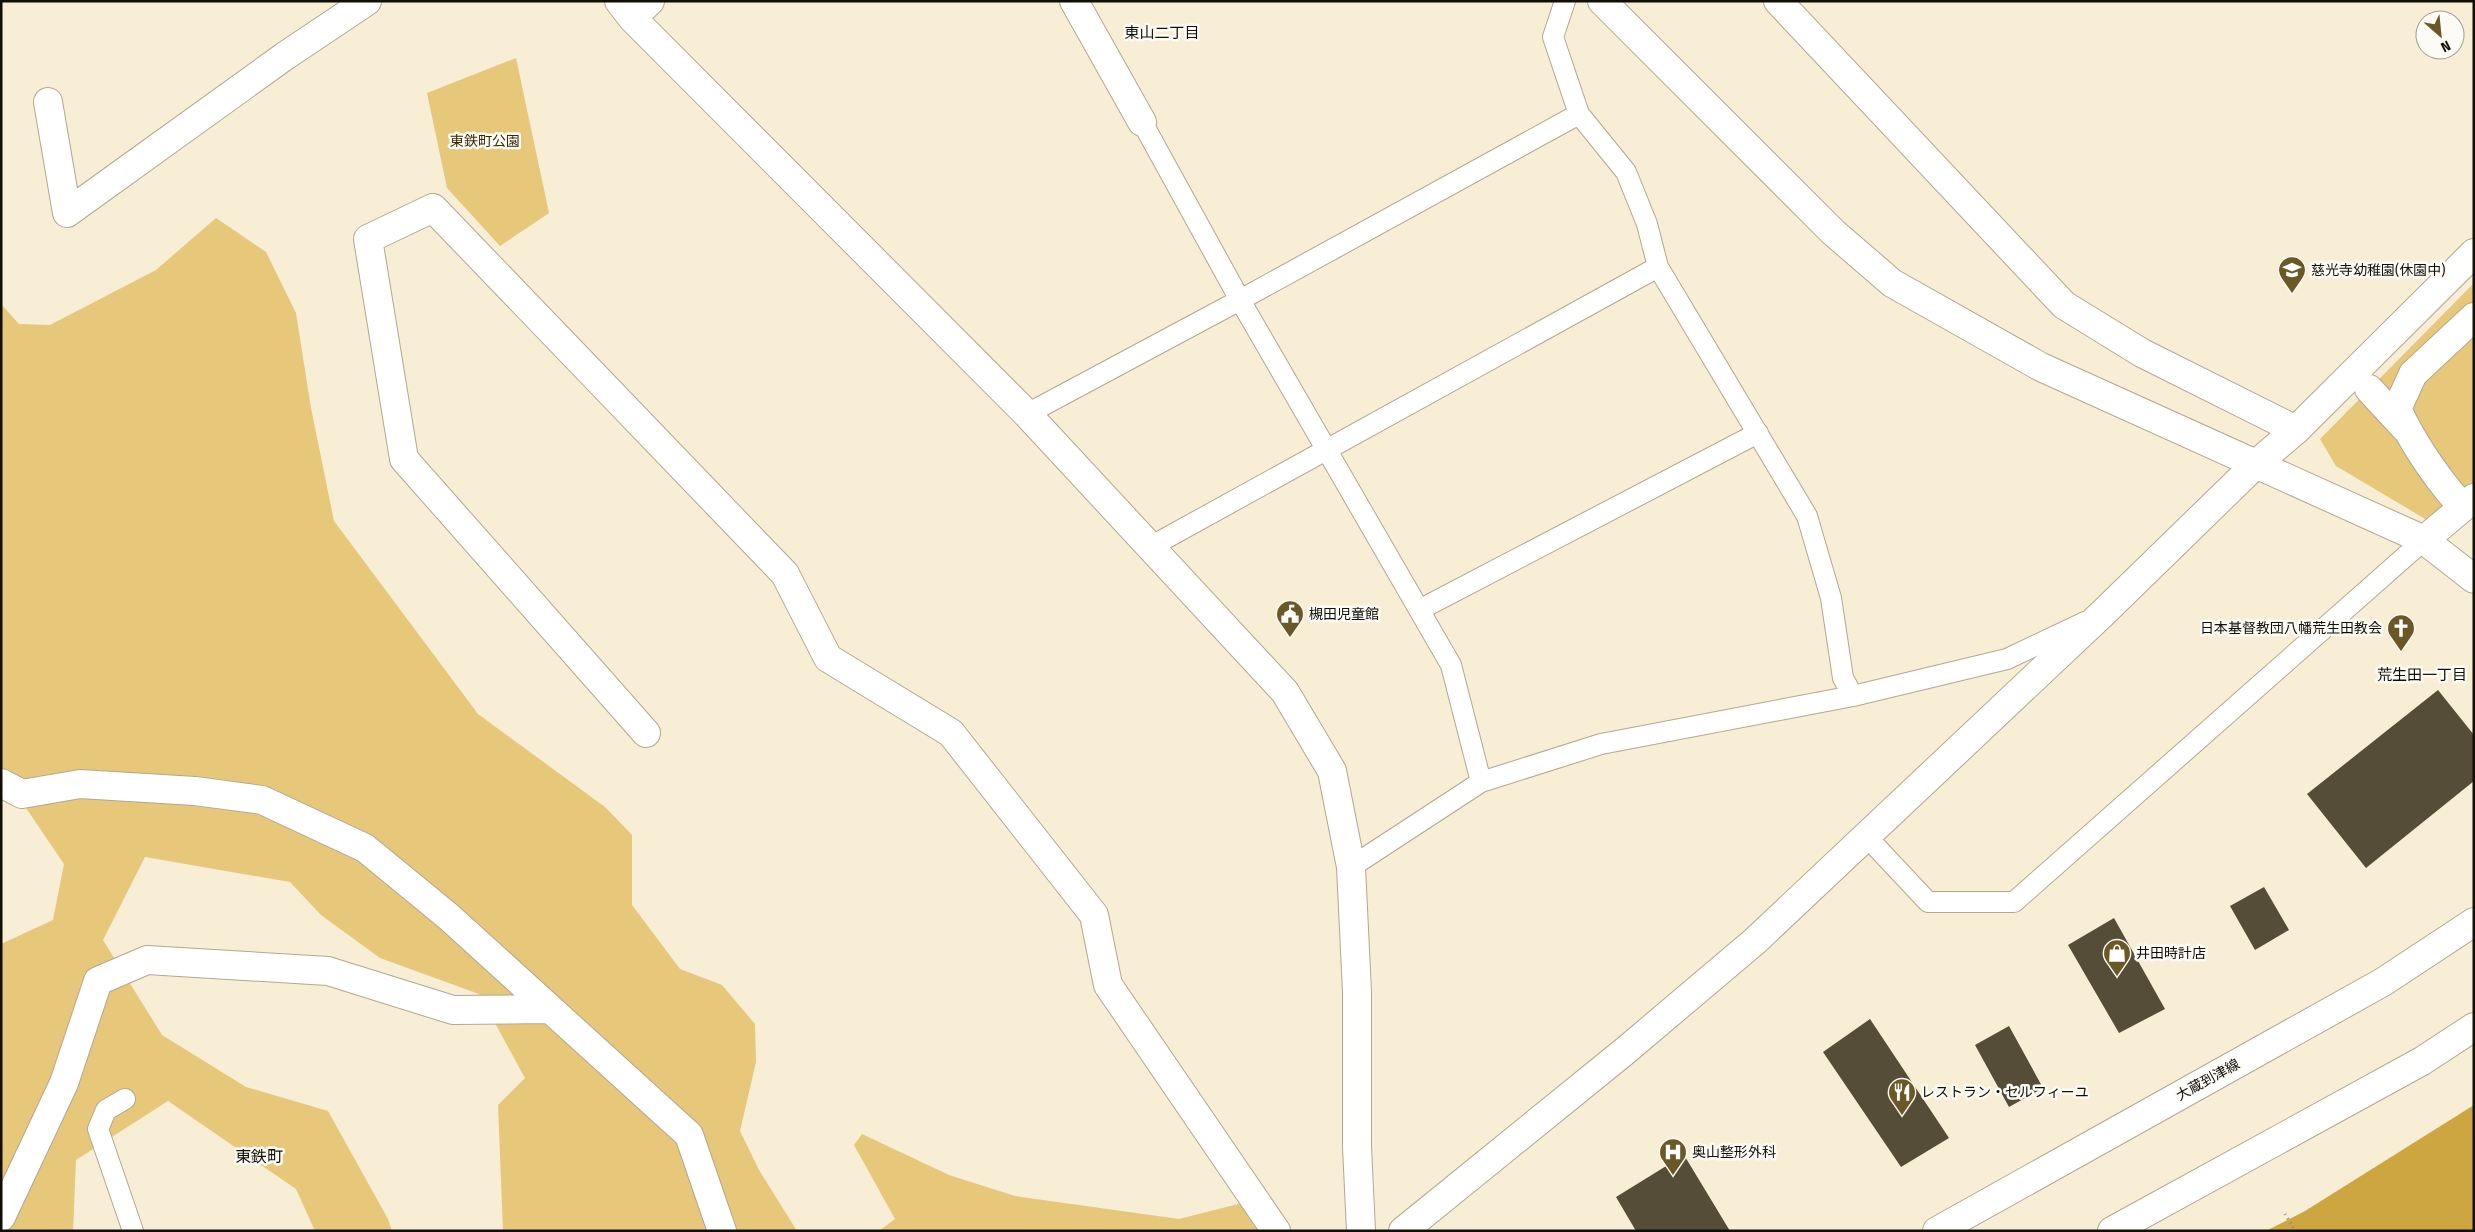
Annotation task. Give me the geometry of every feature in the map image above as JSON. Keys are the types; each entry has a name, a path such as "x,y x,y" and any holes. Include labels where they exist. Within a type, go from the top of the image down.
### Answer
{"street":[{"path":"48,102 68,213 285,56 367,1"},
{"path":"1074,1 1142,122"},
{"path":"1602,1 1833,232 1892,283 2041,367 2424,540 2474,579"},
{"path":"1778,1 2064,305 2142,354 2296,430"},
{"path":"633,7 1026,414 1285,692 1332,771 1351,867 1357,992 1357,1147 1361,1231"},
{"path":"646,733 404,460 368,238 433,208 785,574 828,658 951,733 1094,915 1108,985 1276,1231"},
{"path":"1403,1231 1625,1051 1747,948 2102,614 2255,465 2296,430 2474,253"},
{"path":"2407,431 2398,409 2413,374 2474,318"},
{"path":"2369,389 2407,431 2444,485 2466,500 2424,540"},
{"path":"1,783 22,794 80,784 195,791 262,800 366,848 449,917 548,1009 689,1135 722,1231"},
{"name":"大蔵到津線","path":"1937,1231 2383,982 2474,922"},
{"path":"1,1217 64,1083 98,981 147,960 328,971 453,1010 548,1009"},
{"path":"2112,1231 2422,1061 2474,1027"}],"lane":[{"path":"1565,1 1553,37 1579,114 1626,172 1647,224 1658,268 1807,516 1831,598 1843,678 1854,696"},
{"path":"1026,414 1240,300 1579,114"},
{"path":"1142,122 1240,300 1451,665 1481,782"},
{"path":"1150,547 1326,448 1658,268"},
{"path":"1419,610 1758,433"},
{"path":"1866,836 1928,902 2014,902 2424,540"},
{"path":"1351,867 1481,782 1601,744 1854,696 2007,659 2102,614"},
{"path":"125,1099 106,1110 98,1129 133,1231"}],"path":[{"path":"2286,1214 2295,1231"}],"green space":[{"name":"東鉄町公園","path":"516,58 549,213 500,246 447,188 427,93"},
{"path":"216,218 266,252 296,313 311,408 334,521 478,714 605,807 632,835 632,905 680,969 722,985 755,1024 756,1062 740,1131 759,1170 797,1231 503,1231 498,1105 525,1078 479,994 380,958 321,915 290,882 145,857 103,940 162,1035 246,1087 328,1111 388,1219 392,1231 315,1231 296,1189 168,1101 76,1160 73,1231 1,1231 1,944 53,920 64,864 1,771 1,304 19,324 50,325 156,270"},
{"path":"2474,283 2474,488 2432,523 2336,466 2320,439"},
{"path":"862,1134 949,1175 1015,1196 1179,1219 1250,1201 1261,1231 879,1231 895,1219 854,1145"}],"shaded area":[{"path":"2474,1105 2474,1231 2266,1231 2305,1211"}],"building":[{"path":"2438,690 2474,735 2474,781 2366,868 2307,794"},
{"path":"2264,887 2289,930 2255,950 2230,906"},
{"name":"井田時計店","path":"2114,918 2165,1009 2119,1033 2068,945"},
{"path":"1870,1019 1949,1138 1901,1167 1823,1052"},
{"path":"2009,1026 2043,1088 2009,1107 1975,1045"},
{"name":"奥山整形外科","path":"1684,1155 1730,1231 1636,1231 1616,1197"}],"place":[{"name":"慈光寺幼稚園(休園中)","path":"2292,294"},
{"name":"槻田児童館","path":"1290,638"},
{"name":"日本基督教団八幡荒生田教会","path":"2401,652"},
{"name":"井田時計店","path":"2117,977"},
{"name":"レストラン・セルフィーユ","path":"1902,1116"},
{"name":"奥山整形外科","path":"1673,1176"}],"district":[{"name":"東山二丁目","path":"1162,33"},
{"name":"荒生田一丁目","path":"2422,675"},
{"name":"東鉄町","path":"259,1156"}]}
